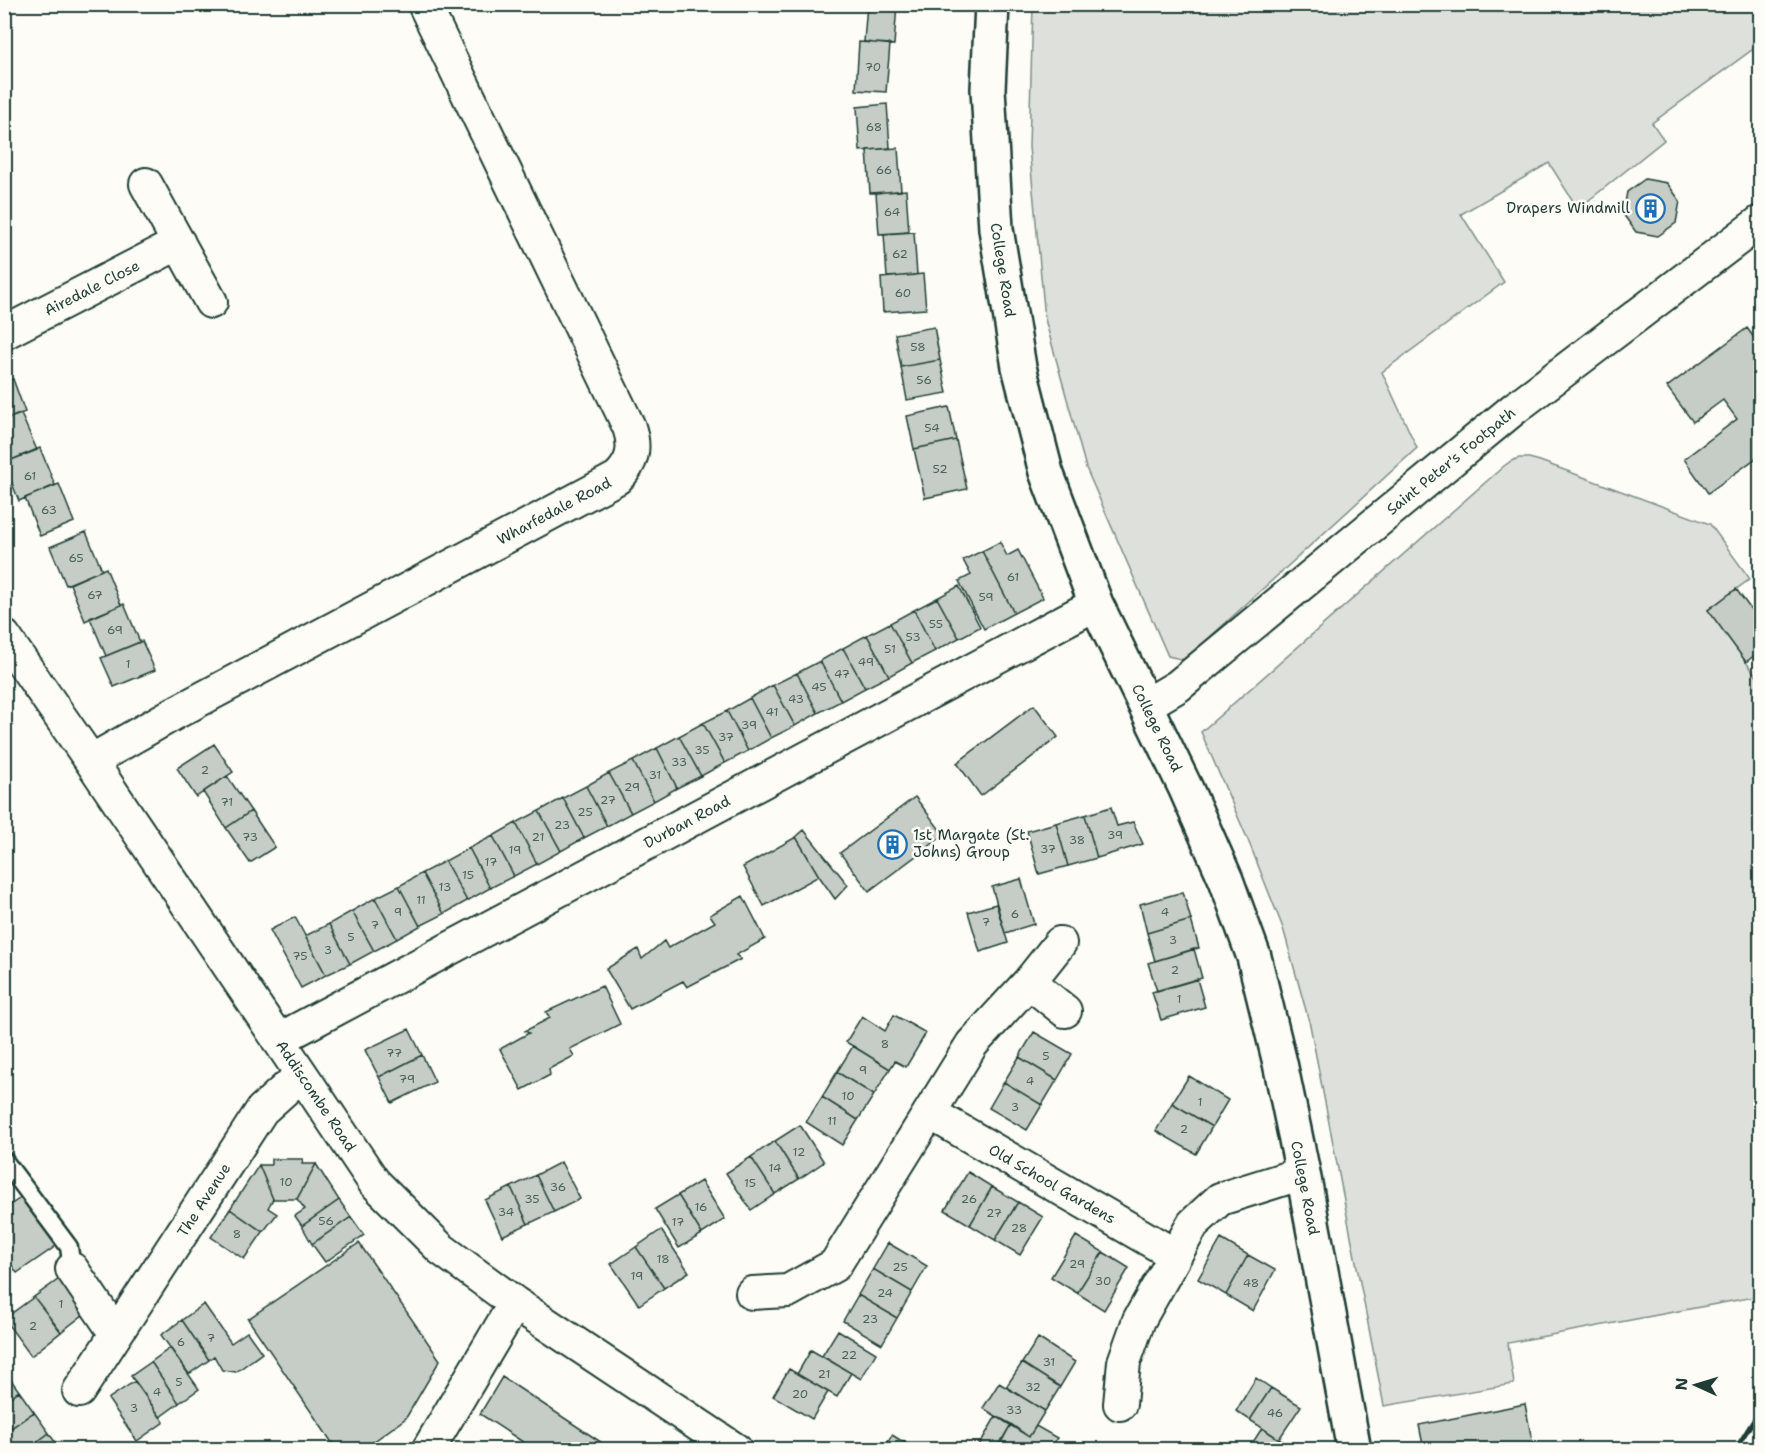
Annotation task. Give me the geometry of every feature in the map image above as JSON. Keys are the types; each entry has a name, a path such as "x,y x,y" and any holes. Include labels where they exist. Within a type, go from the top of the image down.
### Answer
{"main road":[{"name":"College Road","path":"993,4 988,89 996,229 1019,367 1046,472 1096,604 1146,705 1226,880 1254,957 1280,1063 1303,1173 1354,1449"}],"street":[{"name":"Wharfedale Road","path":"91,761 175,713 617,478 626,470 631,459 633,448 629,427 427,5"},
{"path":"146,184 211,302"},
{"name":"Saint Peter's Footpath","path":"1146,705 1178,686 1515,408 1761,222"},
{"name":"Airedale Close","path":"4,333 179,243"},
{"name":"Durban Road","path":"278,1040 1096,604"},
{"name":"Addiscombe Road","path":"4,636 91,761 374,1182 441,1249 515,1303 736,1449"},
{"path":"752,1293 788,1291 835,1265 972,1044 1029,982 1060,943"},
{"path":"1029,982 1065,1011"},
{"name":"The Avenue","path":"79,1391 262,1110 301,1075"},
{"name":"Old School Gardens","path":"930,1113 1175,1255"},
{"path":"1120,1404 1124,1362 1139,1320 1193,1224 1220,1199 1303,1173"},
{"path":"72,1269 116,1334"},
{"path":"428,1449 515,1303"}],"lane":[{"path":"4,1160 69,1247 72,1269"}],"shaded area":[{"path":"1033,5 1760,5 1760,44 1652,123 1664,140 1578,209 1549,163 1461,214 1504,282 1382,372 1417,448 1185,660 1168,656 1086,468 1045,319 1029,147"},
{"path":"1519,458 1540,461 1710,524 1750,579 1708,610 1760,681 1760,1294 1508,1343 1514,1384 1384,1406 1310,1025 1283,928 1201,732 1504,466"}],"building":[{"path":"867,4 897,4 894,45 864,42"},
{"path":"859,42 890,44 886,92 856,90"},
{"path":"887,104 890,148 860,151 857,107"},
{"path":"898,148 901,191 870,193 867,150"},
{"name":"Drapers Windmill","path":"1645,179 1667,183 1680,201 1676,223 1658,236 1636,232 1623,214 1627,192"},
{"path":"906,190 909,232 879,234 876,193"},
{"path":"914,232 917,275 887,277 884,234"},
{"path":"923,274 926,309 883,312 881,278"},
{"path":"934,327 940,360 901,367 895,334"},
{"path":"1747,328 1760,346 1760,455 1708,493 1684,459 1737,419 1723,400 1693,422 1667,387"},
{"path":"940,360 947,393 907,400 901,367"},
{"path":"13,379 25,412 4,420 4,382"},
{"path":"949,407 956,440 914,449 907,416"},
{"path":"21,414 37,450 4,463 4,420"},
{"path":"956,440 967,489 925,498 914,449"},
{"path":"40,448 55,485 19,501 4,463"},
{"path":"59,484 74,522 40,536 25,498"},
{"path":"86,532 102,570 66,585 50,547"},
{"path":"1000,542 1007,556 1018,550 1043,598 1014,613 982,551"},
{"path":"982,551 1014,613 984,629 959,581 971,575 963,560"},
{"path":"106,568 121,605 85,621 70,584"},
{"path":"959,586 980,627 959,638 937,598"},
{"path":"1736,589 1760,622 1760,651 1746,662 1708,610"},
{"path":"937,598 959,638 935,651 914,610"},
{"path":"124,604 140,642 106,656 90,618"},
{"path":"914,610 935,651 912,663 890,623"},
{"path":"890,623 912,663 889,676 867,635"},
{"path":"867,635 889,676 865,688 843,648"},
{"path":"142,641 155,670 114,687 101,658"},
{"path":"843,648 865,688 841,701 820,661"},
{"path":"820,661 841,701 818,713 797,673"},
{"path":"797,673 818,713 795,726 773,685"},
{"path":"773,685 795,726 771,738 750,698"},
{"path":"750,698 771,738 748,751 727,711"},
{"path":"1034,705 1058,737 981,796 957,763"},
{"path":"727,711 748,751 725,763 703,723"},
{"path":"703,723 725,763 701,776 679,736"},
{"path":"679,736 701,776 677,788 657,748"},
{"path":"214,744 233,772 196,797 177,768"},
{"path":"657,748 677,788 654,801 633,761"},
{"path":"633,761 654,801 631,813 609,773"},
{"path":"609,773 631,813 607,826 586,786"},
{"path":"227,776 251,811 226,828 203,792"},
{"path":"586,786 607,826 584,838 563,798"},
{"name":"1st Margate (St. Johns) Group","path":"915,797 944,835 869,891 840,853"},
{"path":"563,798 584,838 561,851 539,811"},
{"path":"1111,807 1117,826 1133,822 1143,844 1097,858 1085,815"},
{"path":"251,811 275,847 250,863 226,828"},
{"path":"539,811 561,851 537,864 516,823"},
{"path":"1085,815 1097,858 1068,866 1056,823"},
{"path":"516,823 537,864 514,876 493,836"},
{"path":"1056,823 1068,866 1039,874 1027,831"},
{"path":"804,830 848,885 835,899 796,837"},
{"path":"493,836 514,876 490,888 469,848"},
{"path":"796,837 819,876 764,906 743,867"},
{"path":"469,848 490,888 467,901 445,861"},
{"path":"445,861 467,901 444,914 422,873"},
{"path":"422,873 444,914 420,926 399,886"},
{"path":"1021,879 1034,924 1005,933 992,887"},
{"path":"399,886 420,926 397,939 375,898"},
{"path":"1183,892 1191,920 1147,933 1140,904"},
{"path":"743,896 765,939 736,955 741,959 687,987 683,981 630,1009 606,969 638,949 642,959 664,941 668,948 715,922 710,915"},
{"path":"375,898 397,939 374,951 352,911"},
{"path":"996,904 1008,943 980,952 968,912"},
{"path":"352,911 374,951 350,964 329,924"},
{"path":"295,917 326,975 301,988 270,930"},
{"path":"1191,920 1199,948 1155,961 1147,933"},
{"path":"329,924 350,964 326,975 305,936"},
{"path":"1194,949 1202,978 1157,991 1148,963"},
{"path":"1197,979 1205,1007 1161,1020 1152,992"},
{"path":"602,986 620,1024 570,1049 574,1056 549,1069 550,1075 522,1090 500,1049 529,1033 525,1031 550,1018 546,1012"},
{"path":"894,1015 926,1033 906,1067 895,1061 890,1069 846,1042 862,1016 885,1031"},
{"path":"409,1029 422,1055 379,1077 365,1050"},
{"path":"1034,1032 1072,1054 1057,1080 1019,1057"},
{"path":"853,1046 890,1069 874,1095 837,1072"},
{"path":"422,1055 435,1082 392,1103 379,1077"},
{"path":"1019,1057 1057,1080 1042,1105 1004,1082"},
{"path":"837,1072 874,1095 858,1120 822,1097"},
{"path":"1189,1076 1228,1100 1212,1127 1172,1103"},
{"path":"1004,1082 1042,1105 1027,1130 989,1108"},
{"path":"822,1097 858,1120 842,1145 806,1122"},
{"path":"1172,1103 1212,1127 1196,1154 1156,1131"},
{"path":"800,1125 824,1162 799,1179 775,1141"},
{"path":"775,1141 799,1179 775,1194 751,1157"},
{"path":"751,1157 775,1194 751,1210 726,1173"},
{"path":"271,1159 303,1159 302,1164 316,1164 297,1199 273,1199 259,1165 271,1165"},
{"path":"561,1162 580,1199 554,1212 536,1175"},
{"path":"316,1164 339,1200 302,1226 295,1216 305,1209 297,1199"},
{"path":"259,1165 273,1199 268,1208 277,1214 263,1232 230,1209"},
{"path":"968,1172 992,1187 970,1225 945,1210"},
{"path":"536,1175 554,1212 528,1224 511,1187"},
{"path":"701,1181 725,1219 702,1234 678,1195"},
{"path":"511,1187 528,1224 502,1236 485,1200"},
{"path":"992,1187 1018,1202 995,1240 970,1225"},
{"path":"678,1195 702,1234 679,1248 655,1209"},
{"path":"22,1197 56,1246 17,1273 8,1260 4,1262 4,1203 7,1207"},
{"path":"339,1200 351,1217 312,1244 302,1226"},
{"path":"1018,1202 1043,1217 1020,1255 995,1240"},
{"path":"230,1209 263,1232 244,1259 211,1237"},
{"path":"351,1217 364,1235 325,1262 312,1244"},
{"path":"661,1230 689,1272 664,1288 636,1247"},
{"path":"1076,1236 1103,1252 1077,1293 1051,1277"},
{"path":"1221,1239 1248,1255 1226,1295 1198,1279"},
{"path":"359,1243 440,1360 406,1418 362,1450 337,1450 248,1319"},
{"path":"888,1243 927,1266 912,1292 873,1269"},
{"path":"636,1247 664,1288 639,1305 611,1264"},
{"path":"1103,1252 1129,1268 1104,1310 1077,1293"},
{"path":"1248,1255 1275,1270 1253,1311 1226,1295"},
{"path":"873,1269 912,1292 897,1318 858,1295"},
{"path":"62,1277 88,1311 61,1332 34,1297"},
{"path":"858,1295 897,1318 882,1344 843,1321"},
{"path":"34,1297 61,1332 31,1356 4,1319"},
{"path":"204,1304 231,1343 247,1332 262,1353 236,1372 222,1370 214,1356 209,1360 182,1320"},
{"path":"182,1320 209,1360 189,1374 161,1335"},
{"path":"838,1330 876,1353 861,1379 822,1356"},
{"path":"1038,1338 1075,1362 1060,1387 1022,1363"},
{"path":"170,1348 199,1389 179,1403 151,1362"},
{"path":"811,1350 851,1373 837,1397 797,1374"},
{"path":"151,1362 179,1403 160,1417 131,1376"},
{"path":"1022,1363 1060,1387 1045,1411 1006,1387"},
{"path":"789,1369 828,1392 812,1419 773,1396"},
{"path":"4,1370 19,1391 4,1401"},
{"path":"502,1377 613,1450 535,1450 480,1414"},
{"path":"1256,1378 1271,1388 1250,1420 1236,1411"},
{"path":"135,1381 164,1422 137,1441 108,1399"},
{"path":"999,1383 1045,1411 1029,1437 983,1408"},
{"path":"1271,1388 1301,1406 1279,1439 1250,1420"},
{"path":"19,1391 34,1412 4,1433 4,1401"},
{"path":"1525,1404 1533,1446 1512,1450 1424,1450 1419,1425"},
{"path":"34,1412 49,1433 26,1450 11,1450 4,1440 4,1433"},
{"path":"996,1416 1011,1424 997,1450 982,1450 978,1447"},
{"path":"1011,1424 1029,1437 1036,1426 1057,1438 1050,1450 1007,1450 999,1445"},
{"path":"1262,1428 1296,1450 1248,1450"},
{"path":"49,1433 60,1450 26,1450"},
{"path":"892,1435 917,1450 883,1450"}],"railway":[{"path":"1735,1450 1760,1410"}],"place":[{"name":"Drapers Windmill","path":"1651,208"},
{"name":"1st Margate (St. Johns) Group","path":"892,844"}]}
